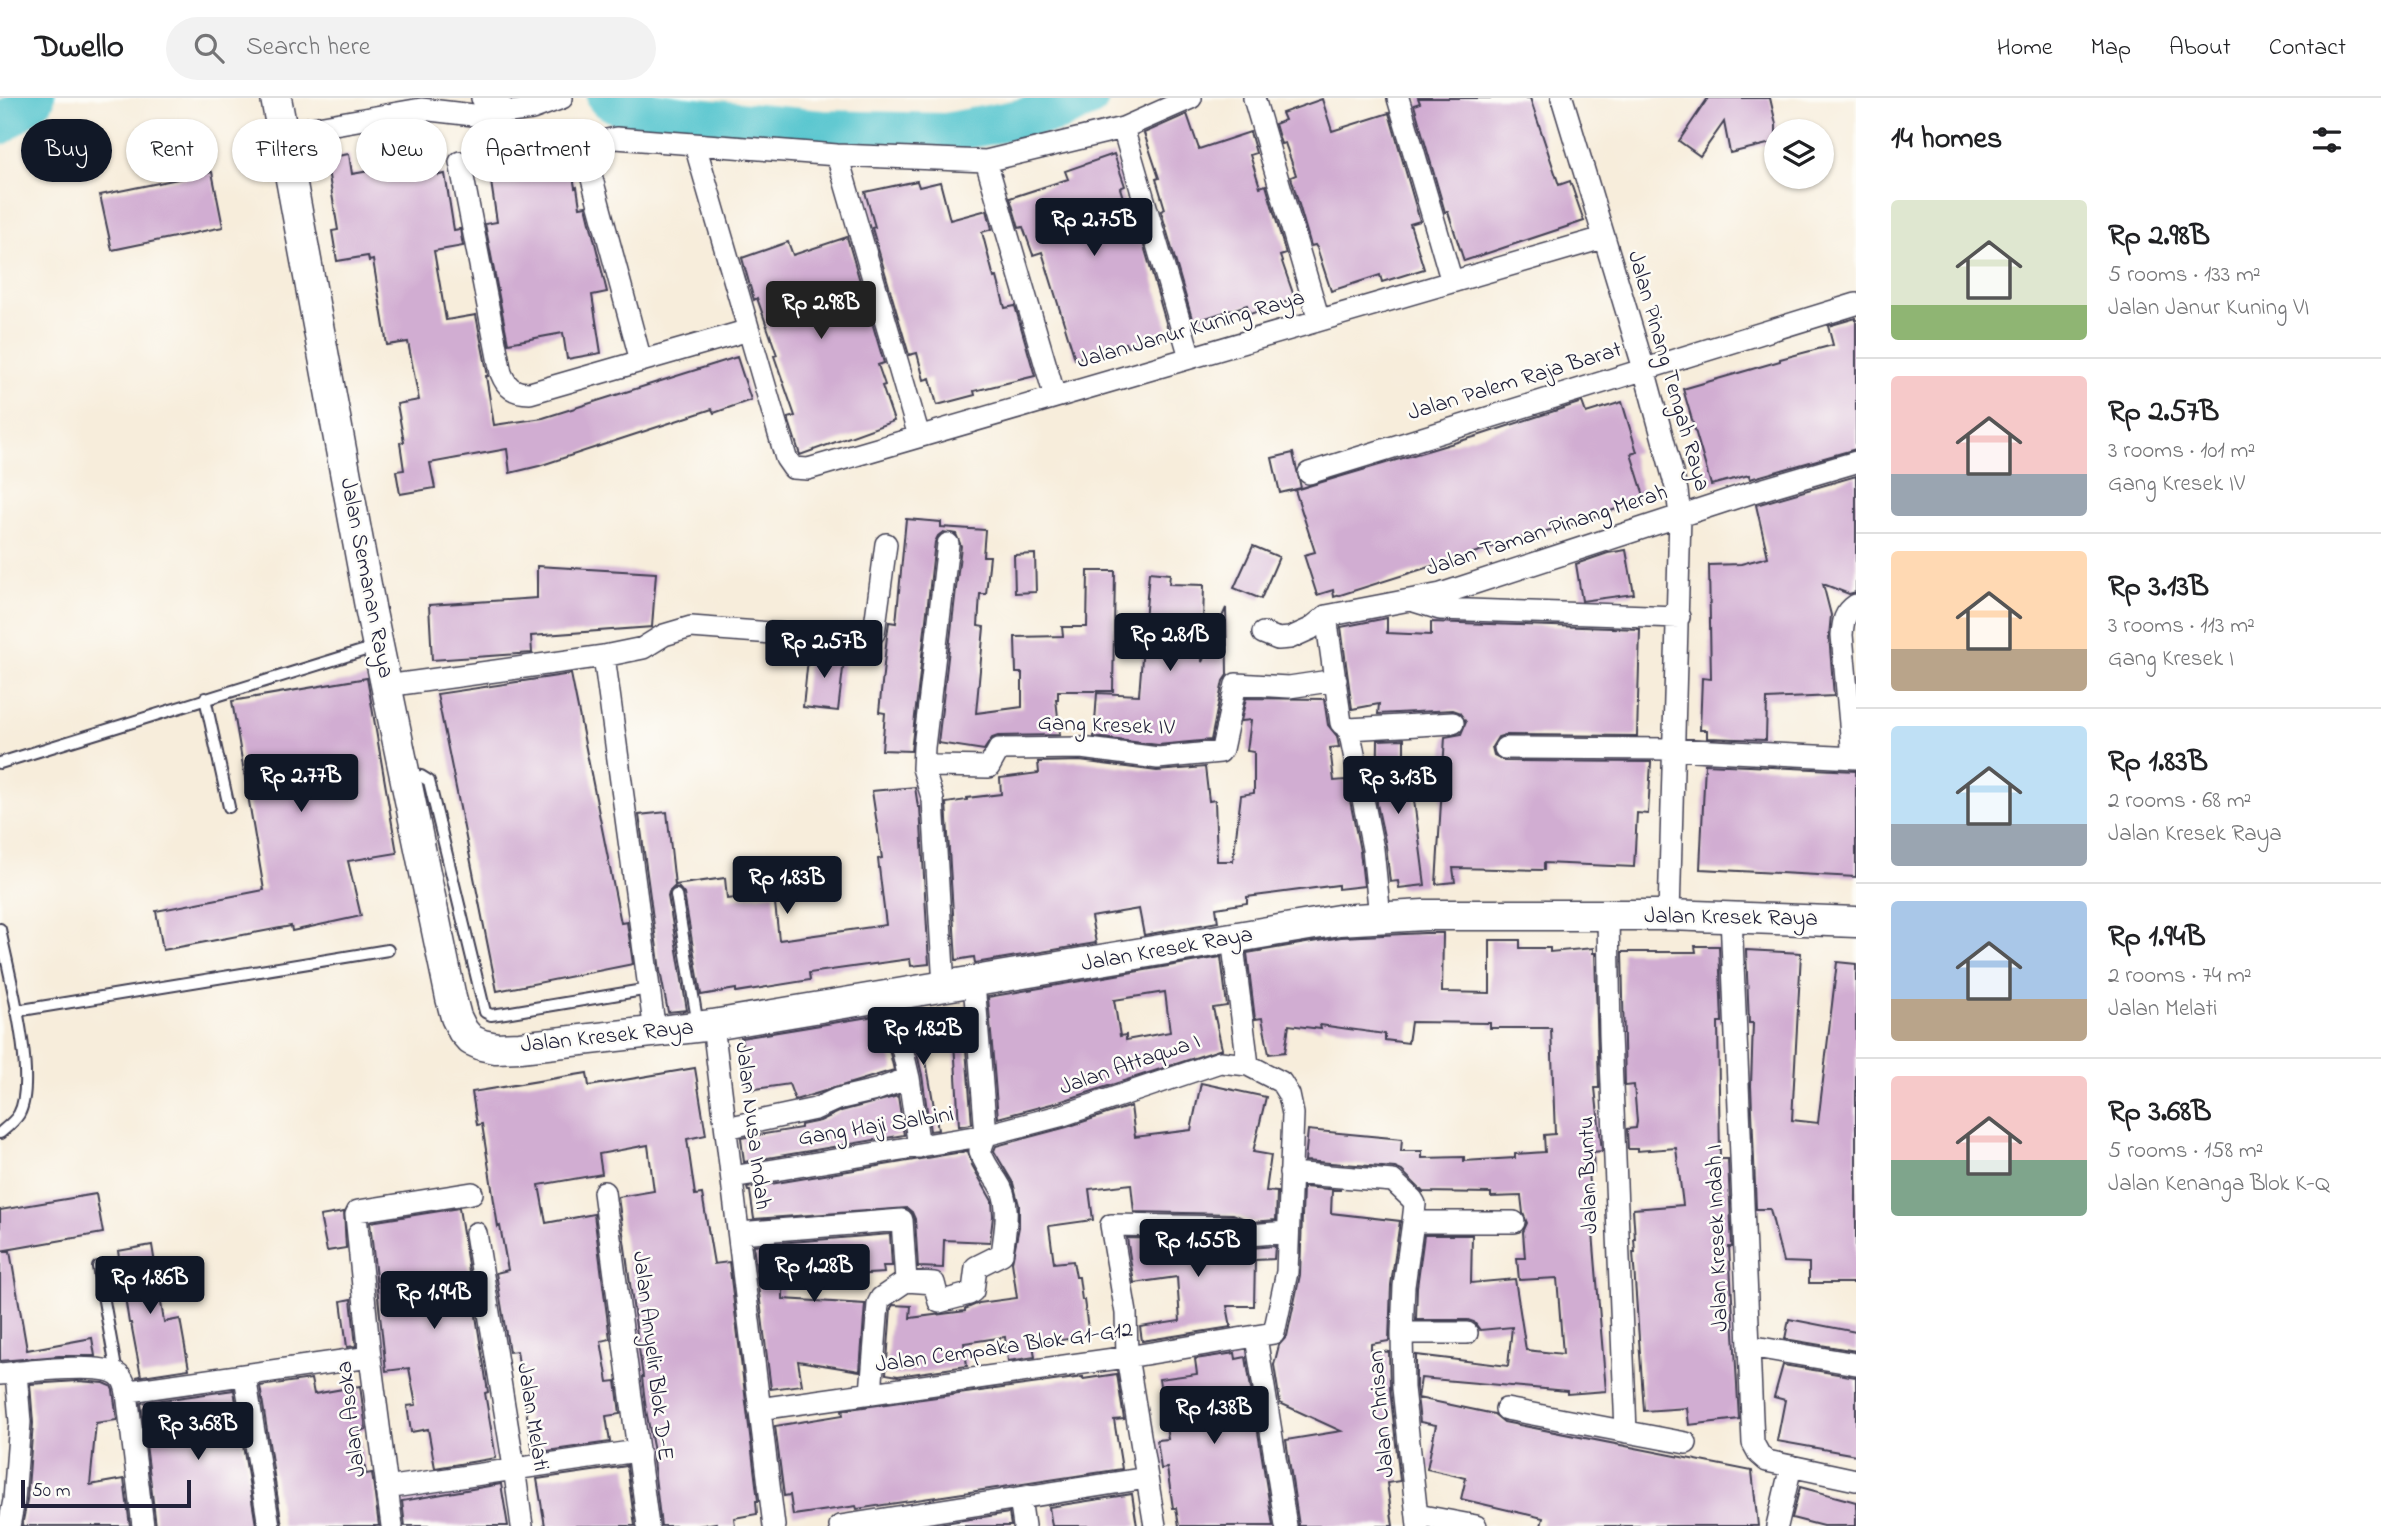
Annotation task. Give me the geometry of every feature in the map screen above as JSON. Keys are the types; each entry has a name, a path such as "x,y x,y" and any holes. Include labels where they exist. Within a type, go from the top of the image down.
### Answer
{"street":[{"name":"Jalan Semanan Raya","path":"276,98 280,119"},
{"path":"482,98 511,111"},
{"path":"335,119 383,106 482,116 532,109 562,98"},
{"path":"640,361 588,164 587,153 602,140 616,138 837,155 986,161 1123,128 1191,98"},
{"path":"1254,98 1319,320"},
{"path":"1398,98 1452,282"},
{"name":"Jalan Pinang Tengah Raya","path":"1562,98 1644,369 1677,491 1680,516 1679,617 1669,915"},
{"path":"1123,128 1190,358"},
{"path":"460,162 502,373 510,389 519,393 530,393 748,330 695,145"},
{"path":"837,155 919,436"},
{"path":"986,161 1055,397"},
{"name":"Jalan Semanan Raya","path":"292,182 378,646 456,1017 471,1040 482,1045"},
{"name":"Jalan Janur Kuning Raya","path":"748,330 786,458 793,468 808,468 1603,238"},
{"name":"Jalan Palem Raja Barat","path":"1309,473 1856,303"},
{"name":"Jalan Taman Pinang Merah","path":"1263,633 1279,639 1290,638 1310,629 1326,616 1414,601 1856,462"},
{"path":"386,686 604,656 643,648 664,635 691,627 866,640 874,633 886,544"},
{"path":"944,987 933,800 923,768 948,544"},
{"name":"Jalan Taman Pinang Merah","path":"1414,601 1440,609 1679,617"},
{"path":"1505,748 1673,748 1854,757 1842,635 1843,621 1849,610 1856,605"},
{"path":"1326,616 1341,723 1349,729 1453,723"},
{"path":"604,656 655,1032"},
{"name":"Gang Kresek IV","path":"923,768 989,767 999,749 1081,748 1158,758 1220,752 1236,684 1289,687 1336,680"},
{"path":"1349,729 1373,849 1380,917"},
{"name":"Jalan Kresek Raya","path":"482,1045 520,1047 706,1026 1339,920 1380,917 1669,915 1856,922"},
{"name":"Jalan Buntu","path":"1608,916 1610,1035 1626,1432"},
{"name":"Jalan Kresek Indah I","path":"1731,916 1753,1443 1767,1461 1856,1480"},
{"path":"1231,938 1248,1065 1281,1082 1289,1096 1293,1114 1287,1272 1274,1333 1256,1337 1286,1526"},
{"path":"871,1393 879,1300 906,1281 934,1283 939,1302 969,1294 973,1291 975,1268 1002,1254 1007,1212 998,1182 989,1173 981,1154 986,1135 974,983"},
{"path":"890,996 909,1078 919,1147"},
{"name":"Jalan Nusa Indah","path":"706,1026 726,1128 774,1526"},
{"name":"Jalan Attaqwa I","path":"986,1135 1063,1115 1220,1062 1248,1065"},
{"path":"726,1128 815,1110 837,1099 876,1090 909,1078"},
{"name":"Gang Haji Salbini","path":"732,1177 986,1135"},
{"path":"1290,1173 1393,1181 1415,1204 1404,1286 1402,1334"},
{"name":"Jalan Anyelir Blok D-E","path":"604,1192 648,1526"},
{"name":"Jalan Asoka","path":"391,1526 356,1215 358,1211 472,1193"},
{"path":"739,1233 902,1220 906,1281"},
{"path":"1413,1222 1514,1222"},
{"path":"1155,1526 1127,1357 1126,1313 1111,1225 1233,1227 1250,1235 1287,1232"},
{"name":"Jalan Melati","path":"476,1233 522,1526"},
{"name":"Jalan Chrisan","path":"1467,1332 1402,1334 1403,1388 1418,1520 1476,1526"},
{"name":"Jalan Cempaka Blok G1-G12","path":"760,1409 1256,1337"},
{"path":"1748,1346 1856,1364"},
{"path":"127,1394 130,1391 370,1357"},
{"path":"9,1526 14,1500 20,1422 8,1373 79,1367 117,1374 125,1384 143,1526"},
{"path":"245,1376 269,1526"},
{"path":"1506,1409 1686,1443"},
{"path":"386,1488 638,1451"},
{"path":"1777,1526 1791,1466"},
{"path":"840,1526 1147,1478"},
{"path":"1020,1498 1024,1526"}],"lane":[{"path":"0,763 378,646"},
{"path":"205,698 229,807"},
{"path":"405,780 421,776 429,781 485,1012 491,1015 649,989"},
{"path":"676,895 706,1026"},
{"path":"0,929 26,1068 26,1093 18,1116 0,1133"},
{"path":"16,1011 388,950"},
{"path":"98,1267 117,1374"}],"building":[{"path":"1418,98 1530,98 1559,185 1570,181 1584,221 1464,261 1448,212 1445,212 1414,105 1420,103"},
{"path":"1708,98 1770,98 1775,119 1764,119 1764,145 1730,153 1724,122 1700,156 1679,141"},
{"path":"1322,99 1332,131 1389,113 1420,221 1410,224 1424,269 1382,282 1380,275 1331,291 1317,248 1315,245 1311,246 1291,177 1296,175 1275,124 1285,120 1282,113"},
{"path":"1187,114 1199,149 1250,132 1256,153 1250,155 1260,187 1266,185 1286,254 1280,256 1295,299 1250,314 1247,305 1193,322 1161,211 1165,209 1156,179 1159,178 1144,133"},
{"path":"349,154 352,174 356,173 356,182 446,182 454,230 460,229 463,246 434,251 446,320 476,315 494,425 543,418 737,357 751,400 714,413 712,409 510,473 507,449 430,463 435,488 400,494 396,471 404,470 400,443 404,442 397,404 419,400 408,342 387,345 373,260 369,261 368,256 337,261 332,231 338,230 330,182 342,182 342,155"},
{"path":"1114,154 1125,186 1120,188 1130,220 1136,218 1169,333 1127,347 1125,343 1075,359 1042,252 1033,255 1023,227 1019,228 1010,198 1068,179 1065,171"},
{"path":"917,181 919,187 940,182 950,220 987,210 992,229 982,232 994,278 997,277 1005,308 1015,306 1035,376 974,391 975,395 937,405 930,378 924,380 917,353 909,355 872,228 875,227 865,192"},
{"path":"163,182 214,182 223,227 112,250 100,195"},
{"path":"491,182 574,182 580,207 586,206 607,292 592,295 601,353 567,359 563,333 508,343 485,224 497,222"},
{"path":"847,237 884,363 878,365 894,421 800,455 788,418 795,416 774,356 777,355 757,298 754,300 742,258 788,242 793,255"},
{"path":"1856,318 1856,449 1750,479 1749,475 1711,485 1683,389 1833,345 1828,326"},
{"path":"1582,402 1586,413 1622,402 1637,452 1631,454 1645,499 1573,524 1334,597 1333,590 1317,595 1304,555 1315,552 1295,490"},
{"path":"1293,453 1301,488 1280,493 1272,458"},
{"path":"1856,476 1856,592 1849,594 1823,584 1831,615 1829,636 1834,696 1767,699 1766,740 1707,738 1707,730 1700,730 1702,678 1711,679 1709,565 1741,564 1768,557 1756,505"},
{"path":"906,519 941,522 941,527 985,530 983,556 990,556 986,594 980,594 978,626 984,627 976,713 1022,707 1022,673 1016,673 1015,637 1063,636 1062,627 1087,627 1088,571 1115,571 1113,691 1058,691 1056,699 1060,735 998,736 992,738 984,750 938,743 961,546 956,534 943,532 935,542 911,751 882,750 885,713 879,712 889,622 896,623"},
{"path":"1253,546 1279,557 1261,599 1234,588"},
{"path":"1626,550 1634,594 1582,601 1576,564"},
{"path":"1035,554 1036,592 1015,593 1014,555"},
{"path":"537,566 656,573 652,627 531,636 532,653 432,660 429,605 537,598"},
{"path":"1149,572 1170,574 1169,584 1204,585 1202,662 1226,608 1227,675 1223,681 1211,740 1158,745 1094,737 1097,693 1139,695"},
{"path":"1387,618 1387,633 1431,635 1431,622 1640,629 1637,736 1505,735 1498,737 1492,747 1494,755 1505,761 1651,762 1648,814 1637,813 1634,867 1544,863 1544,870 1453,868 1455,882 1436,884 1445,737 1461,734 1466,722 1459,712 1453,710 1378,714 1379,704 1352,709 1341,627"},
{"path":"809,649 845,652 838,711 803,707"},
{"path":"571,674 621,923 627,922 633,964 497,991 437,694"},
{"path":"367,678 397,853 348,861 361,916 292,931 291,926 163,950 156,911 264,890 232,701"},
{"path":"1246,698 1324,699 1328,725 1337,736 1339,747 1330,748 1334,781 1346,780 1364,886 1338,889 1338,885 1247,897 1247,903 1216,908 1218,922 1144,935 1139,909 1091,917 1096,943 975,963 974,957 956,960 946,803 1001,794 1000,778 1039,773 1038,762 1080,761 1157,771 1205,767 1209,801 1215,800 1217,861 1233,861 1241,795 1254,793 1254,752 1247,751 1251,720 1241,721"},
{"path":"1404,739 1404,778 1411,777 1425,885 1399,888 1398,881 1390,882 1377,804 1378,740"},
{"path":"1705,764 1856,771 1856,877 1700,869"},
{"path":"915,787 920,807 929,964 911,966 910,959 809,973 810,980 701,995 684,894 674,887 668,896 687,1010 668,1012 639,815 667,812 675,885 725,878 727,899 774,894 779,940 886,925 878,859 882,858 872,791"},
{"path":"1443,933 1442,992 1490,993 1490,940 1520,940 1520,948 1550,948 1550,952 1593,948 1595,953 1599,1088 1595,1088 1602,1151 1593,1152 1594,1172 1588,1172 1606,1391 1567,1394 1567,1391 1421,1378 1418,1398 1494,1414 1504,1422 1752,1471 1758,1526 1541,1526 1543,1518 1461,1499 1466,1478 1427,1469 1436,1425 1420,1422 1416,1387 1416,1355 1508,1366 1512,1327 1480,1330 1474,1322 1468,1320 1416,1320 1424,1235 1472,1235 1471,1283 1515,1279 1526,1350 1563,1354 1557,1278 1519,1280 1517,1258 1525,1258 1523,1232 1527,1223 1521,1196 1491,1197 1491,1193 1423,1192 1402,1171 1395,1168 1305,1161 1308,1130 1402,1139 1401,1151 1422,1151 1422,1158 1464,1157 1464,1161 1515,1158 1515,1154 1545,1152 1544,1135 1555,1134 1551,1028 1490,1028 1490,1023 1411,1022 1408,1043 1385,1040 1385,1034 1320,1025 1321,1029 1289,1025 1285,1052 1269,1054 1262,1018 1255,1019 1247,953 1341,937"},
{"path":"1695,946 1719,946 1722,1022 1718,1022 1720,1159 1728,1159 1732,1247 1729,1247 1739,1419 1689,1425 1687,1408 1644,1411 1633,1252 1633,1209 1683,1205 1676,1148 1637,1151 1628,1149 1627,1129 1636,1128 1637,1122 1634,1085 1625,1086 1622,952 1696,952"},
{"path":"1746,950 1801,953 1792,1120 1818,1123 1837,962 1856,964 1856,1283 1809,1283 1809,1263 1783,1262 1770,1209 1756,1209 1751,1086 1753,1023 1749,1023"},
{"path":"1221,957 1227,1006 1213,1008 1222,1049 1059,1102 998,1118 988,997","holes":["1165,992 1170,1032 1126,1040 1126,1035 1120,1036 1114,1000"]},
{"path":"917,1009 938,1130 930,1131 922,1075 907,1010"},
{"path":"881,1015 894,1070 795,1100 789,1084 749,1090 741,1038"},
{"path":"964,1024 972,1124 959,1126 953,1025"},
{"path":"695,1068 706,1135 687,1139 695,1195 702,1194 714,1264 729,1262 758,1501 757,1514 734,1518 735,1526 717,1526 716,1523 661,1526 654,1452 618,1197 654,1191 648,1145 599,1154 602,1174 539,1185 546,1223 594,1214 610,1339 601,1341 608,1382 616,1381 620,1414 606,1416 610,1442 533,1453 517,1351 509,1352 496,1273 508,1270 500,1226 498,1227 482,1124 477,1125 472,1092 587,1073 589,1086"},
{"path":"1201,1083 1266,1097 1253,1152 1271,1155 1266,1191 1277,1192 1276,1220 1252,1222 1233,1214 1134,1212 1131,1184 1089,1189 1093,1220 1049,1226 1054,1263 1073,1261 1076,1277 1079,1277 1089,1336 1033,1344 1035,1357 1008,1361 1005,1337 964,1343 967,1366 898,1376 886,1374 893,1305 911,1306 910,1318 965,1311 979,1303 1017,1298 1012,1262 1019,1227 1019,1205 1013,1183 994,1151 996,1146 1131,1106 1135,1137 1191,1130"},
{"path":"898,1096 904,1135 744,1162 741,1138 801,1128 801,1125 820,1121 841,1111"},
{"path":"968,1151 972,1165 992,1201 990,1242 944,1240 943,1268 918,1267 915,1219 907,1208 754,1219 750,1191 747,1188"},
{"path":"1303,1187 1341,1190 1332,1190 1331,1213 1400,1221 1391,1285 1389,1341 1371,1344 1371,1350 1389,1352 1390,1389 1400,1481 1387,1483 1393,1526 1299,1526 1286,1440 1341,1431 1280,1403 1274,1365 1279,1345 1287,1336 1300,1275"},
{"path":"96,1194 103,1233 0,1251 0,1210"},
{"path":"459,1208 496,1458 435,1468 428,1429 411,1432 407,1406 416,1405 409,1368 386,1371 370,1222"},
{"path":"344,1212 346,1248 327,1251 320,1216"},
{"path":"890,1234 892,1266 883,1266 884,1273 783,1279 783,1299 865,1304 860,1371 798,1361 802,1385 771,1389 753,1245"},
{"path":"1127,1238 1230,1240 1250,1248 1275,1246 1274,1259 1255,1260 1254,1306 1227,1306 1231,1327 1142,1341 1140,1327 1180,1321 1177,1277 1134,1283"},
{"path":"152,1245 164,1322 180,1319 189,1369 136,1377 141,1376 129,1323 118,1251"},
{"path":"0,1251 10,1251 27,1350 92,1338 95,1356 0,1361"},
{"path":"351,1299 356,1346 347,1347 341,1301"},
{"path":"1789,1319 1856,1332 1856,1351 1785,1339"},
{"path":"1235,1353 1236,1359 1246,1357 1273,1526 1179,1526 1176,1508 1173,1508 1167,1468 1161,1469 1157,1440 1168,1439 1159,1379 1197,1374 1195,1359"},
{"path":"1783,1365 1856,1377 1856,1455 1777,1441 1785,1400 1774,1397"},
{"path":"1117,1374 1124,1419 1114,1420 1122,1469 857,1509 856,1506 793,1515 790,1495 784,1496 775,1426 843,1415 842,1410"},
{"path":"311,1379 314,1394 360,1386 366,1429 359,1431 366,1474 372,1473 379,1526 282,1526 260,1386"},
{"path":"78,1381 104,1383 113,1390 117,1420 96,1423 90,1485 124,1479 130,1526 22,1526 27,1501 33,1423 30,1384"},
{"path":"234,1390 256,1525 156,1526 141,1403"},
{"path":"627,1466 635,1526 545,1526 537,1479"},
{"path":"501,1484 508,1526 405,1526 402,1501"},
{"path":"1800,1487 1856,1502 1856,1526 1823,1526 1792,1518"},
{"path":"1132,1494 1137,1526 1052,1526 1049,1507"},
{"path":"1009,1513 1011,1526 925,1526"}],"waterway":[{"path":"0,125 35,98"},
{"path":"607,98 622,107 684,117 822,130 946,133 1057,112 1089,98"}]}
